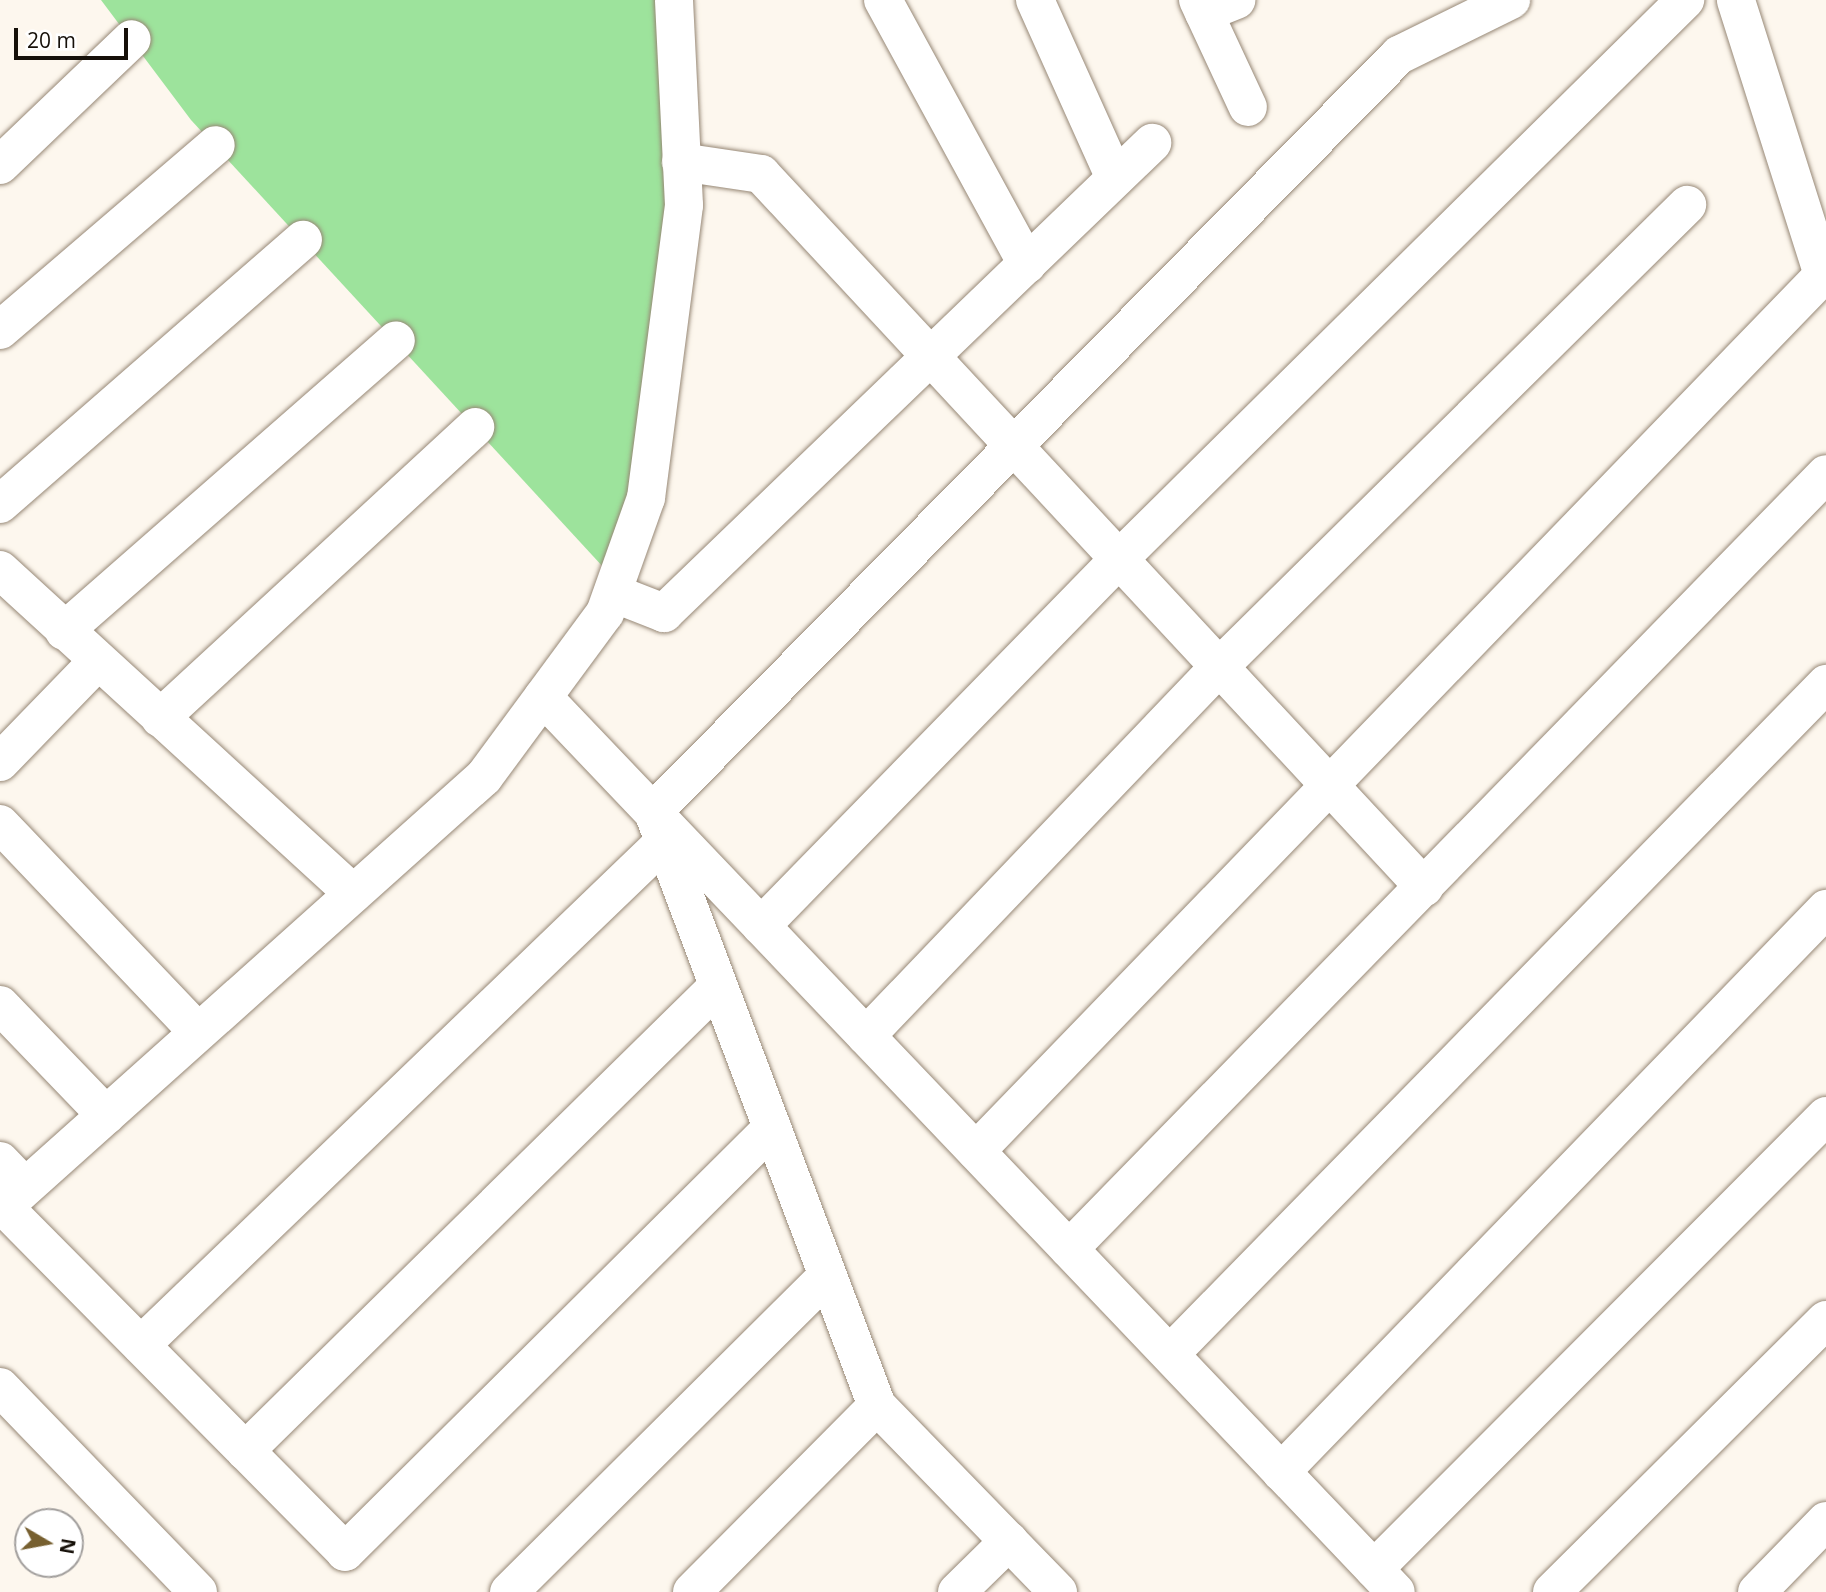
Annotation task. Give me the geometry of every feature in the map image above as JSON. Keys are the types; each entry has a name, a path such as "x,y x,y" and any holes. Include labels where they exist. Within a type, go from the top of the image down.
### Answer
{"street":[{"path":"674,0 684,205 646,498 605,613 484,777 106,1115 7,1191 141,1345 345,1552 772,1128"},
{"path":"883,0 1027,264"},
{"path":"1035,0 1115,178"},
{"path":"141,1345 658,827 1014,446 1399,55 1511,0"},
{"path":"761,926 1119,559 1685,0"},
{"path":"976,1151 1823,275 1736,0"},
{"path":"1213,4 1248,107"},
{"path":"0,165 132,40"},
{"path":"613,593 664,613 1152,143"},
{"path":"0,330 216,145"},
{"path":"681,162 761,174 1424,887"},
{"path":"866,1036 1219,667 1687,205"},
{"path":"0,504 303,240"},
{"path":"64,631 396,340"},
{"path":"160,718 475,427"},
{"path":"1069,1249 1826,474"},
{"path":"0,570 353,894"},
{"path":"0,762 98,661"},
{"path":"1170,1354 1826,684"},
{"path":"543,697 658,827 761,926 1385,1580 1826,1116"},
{"path":"0,824 198,1032"},
{"path":"658,827 877,1406 1058,1592"},
{"path":"1281,1472 1826,909"},
{"path":"245,1451 718,986"},
{"path":"0,1005 106,1115"},
{"path":"509,1592 827,1276"},
{"path":"1552,1592 1826,1320"},
{"path":"0,1387 198,1592"},
{"path":"692,1592 877,1406"},
{"path":"1757,1592 1826,1521"},
{"path":"957,1592 1009,1541"}],"green space":[{"path":"101,0 673,0 683,207 616,581 191,120"}]}
